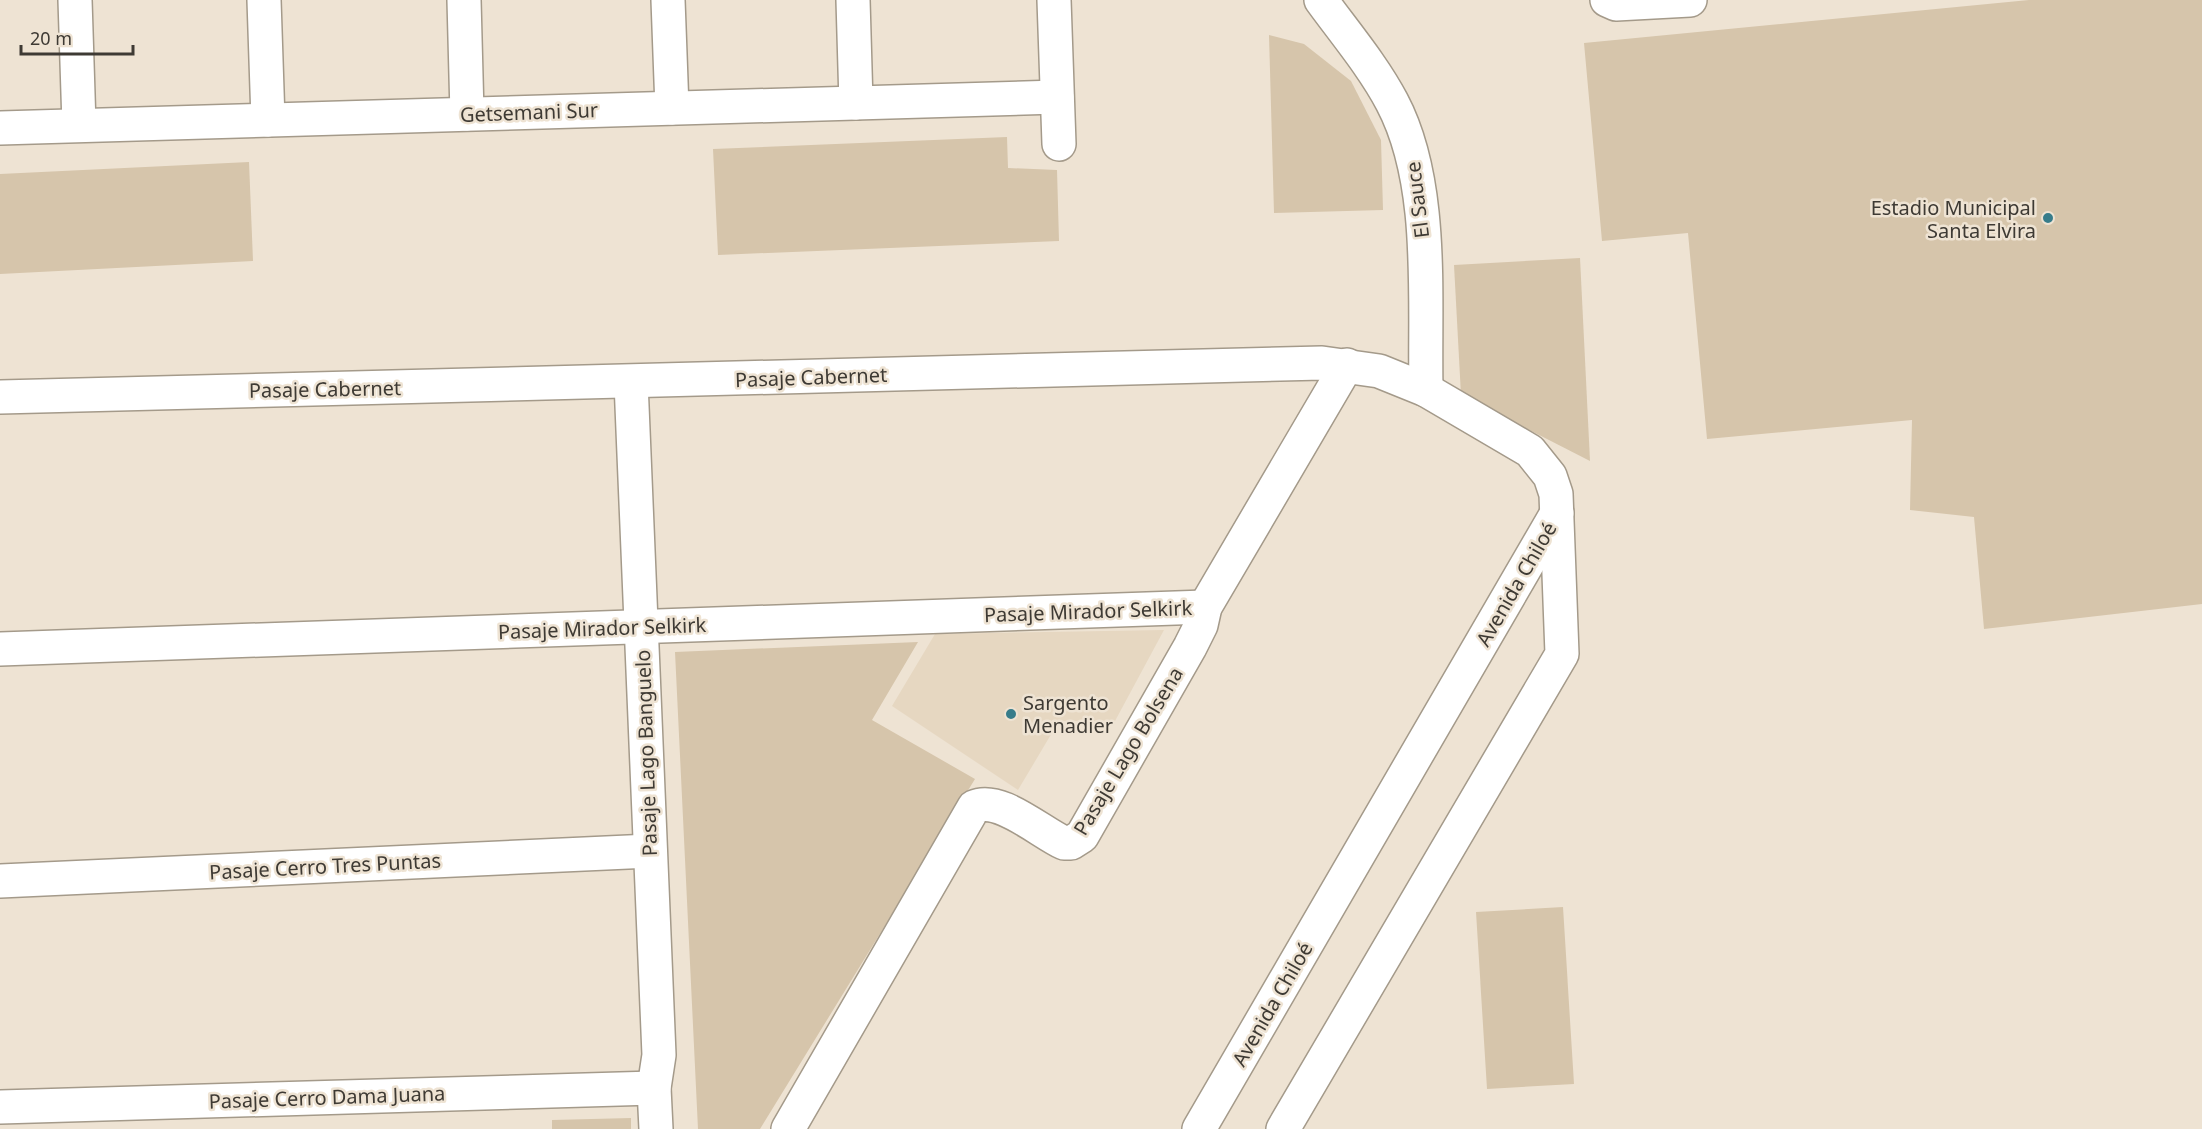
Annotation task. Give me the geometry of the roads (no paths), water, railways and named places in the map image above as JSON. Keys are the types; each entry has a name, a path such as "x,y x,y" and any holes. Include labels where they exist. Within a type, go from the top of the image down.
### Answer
{"street":[{"path":"75,0 79,126"},
{"path":"264,0 268,120"},
{"path":"464,0 467,114"},
{"path":"668,0 672,108"},
{"path":"853,0 856,103"},
{"path":"1054,0 1059,144"},
{"name":"El Sauce","path":"1322,0 1378,78 1392,102 1413,158 1422,217 1426,390"},
{"path":"1606,0 1616,4 1690,0"},
{"name":"Getsemani Sur","path":"0,128 1057,97"},
{"name":"Pasaje Cabernet","path":"0,397 1295,364 1347,365 1379,371 1426,390 1536,457 1550,476 1556,494 1557,513"},
{"name":"Pasaje Lago Bolsena","path":"788,1129 969,813 981,804 997,805 1064,843 1077,840 1190,647 1201,625 1205,608 1347,365"},
{"name":"Pasaje Lago Banguelo","path":"630,382 659,1054 654,1088"},
{"name":"Avenida Chiloé","path":"1199,1129 1557,513"},
{"name":"Avenida Chiloé","path":"1283,1129 1562,654 1557,513"},
{"name":"Pasaje Mirador Selkirk","path":"0,649 1205,608"},
{"name":"Pasaje Cerro Tres Puntas","path":"0,881 650,851"},
{"path":"654,1088 656,1129"},
{"name":"Pasaje Cerro Dama Juana","path":"0,1107 654,1088"}],"place":[{"name":"Estadio Municipal Santa Elvira","path":"2048,218"},
{"name":"Sargento Menadier","path":"1011,714"}]}
